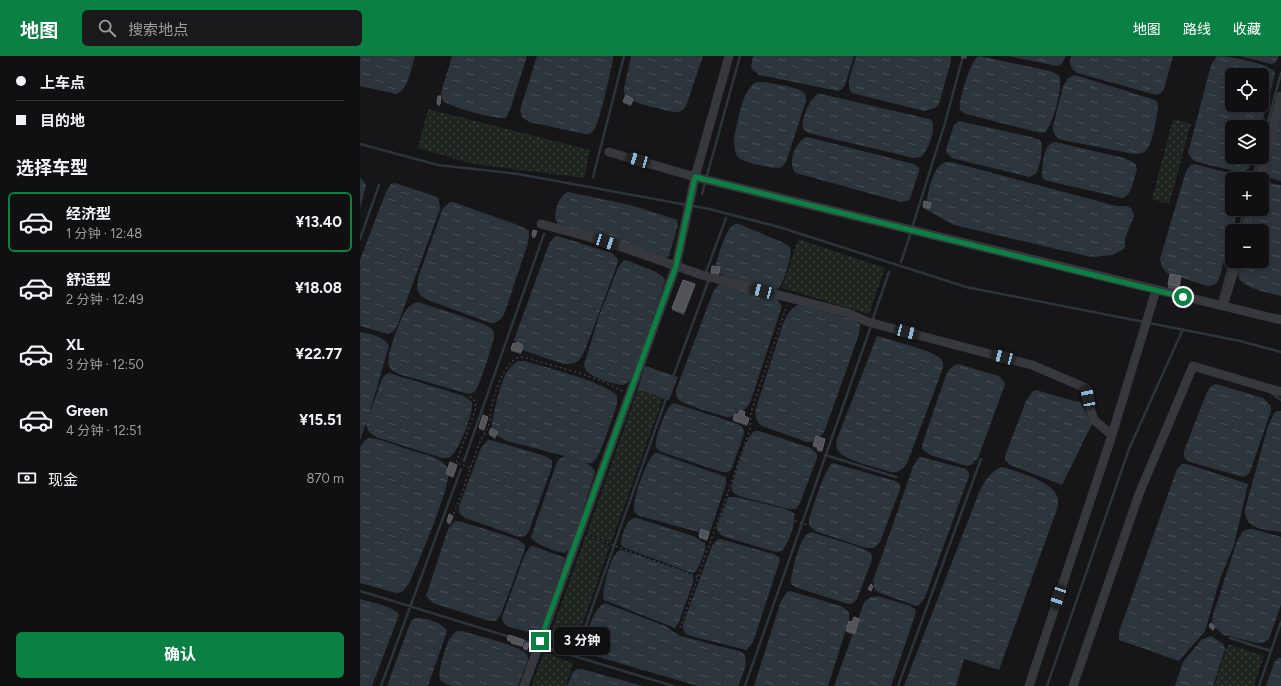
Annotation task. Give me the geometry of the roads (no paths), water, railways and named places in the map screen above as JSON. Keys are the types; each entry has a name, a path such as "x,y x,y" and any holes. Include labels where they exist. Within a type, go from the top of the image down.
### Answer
{"lane":[{"path":"524,686 676,266 695,177 729,56"},
{"path":"1261,172 1281,96"},
{"path":"610,152 695,177 1281,320"},
{"path":"541,224 606,242 705,276 848,313 868,322 1032,365 1086,388 1089,405 1094,420 1112,435"},
{"path":"1223,306 1235,268"},
{"path":"1030,686 1112,435 1156,290"},
{"path":"1073,686 1139,494 1193,366 1281,392"}],"water":[{"path":"360,56 415,56 407,83 404,88 396,94 360,86"},
{"path":"452,56 527,56 511,107 506,118 493,117 474,112 443,101 441,93"},
{"path":"537,56 613,56 602,108 596,126 591,133 585,134 529,122 522,117 520,110"},
{"path":"631,56 703,56 684,109 679,112 668,111 626,98 624,95 624,89"},
{"path":"753,56 854,56 845,85 838,91 759,75 751,68"},
{"path":"856,56 951,56 951,61 939,104 935,108 924,111 852,93 850,90 849,80"},
{"path":"979,56 1050,71 1059,75 1060,87 1057,104 1045,132 1041,133 966,114 960,110 960,101 966,80 974,61"},
{"path":"1008,56 1066,56 1061,65 1057,66"},
{"path":"1071,56 1173,56 1164,89 1160,94 1153,94 1077,73 1071,66"},
{"path":"1217,56 1247,60 1269,68 1225,68 1225,112 1265,112 1263,120 1225,120 1225,164 1250,164 1249,168 1244,172 1239,172 1197,162 1192,159 1188,153 1211,65"},
{"path":"1239,56 1279,56 1275,63 1271,64"},
{"path":"1269,68 1274,71 1275,74 1269,97"},
{"path":"1075,75 1155,100 1158,103 1152,139 1144,152 1134,154 1062,140 1055,135 1053,127 1063,86 1068,78"},
{"path":"756,82 792,87 798,89 806,96 806,101 786,162 779,168 745,161 738,157 735,150 734,138 741,108 747,93"},
{"path":"818,94 929,119 932,121 933,130 929,145 921,157 914,158 808,133 803,129 804,115 812,100"},
{"path":"1281,108 1281,181 1271,178 1269,176 1269,172 1265,172 1267,164 1269,164 1269,157"},
{"path":"959,121 1040,140 1042,151 1037,172 1029,177 952,158 946,152 946,149 954,125"},
{"path":"807,137 914,164 919,168 919,171 910,199 901,202 796,173 793,169 792,159 799,143"},
{"path":"1055,142 1124,158 1135,163 1137,169 1128,194 1122,198 1044,180 1042,173 1044,154 1048,146"},
{"path":"945,162 951,162 1116,206 1127,206 1132,209 1134,216 1125,239 1125,248 1113,255 1091,257 954,225 925,209 933,176 936,170"},
{"path":"1195,164 1225,172 1225,216 1236,216 1234,224 1225,224 1225,257 1219,279 1217,282 1209,286 1167,273 1162,267 1160,259 1186,171 1191,165"},
{"path":"360,178 366,185 360,209"},
{"path":"395,183 435,196 439,199 440,209 398,324 394,331 388,334 360,326 360,260 386,192 391,184"},
{"path":"1269,183 1281,185 1281,296 1251,287 1241,281 1239,277 1239,268 1269,268 1269,224 1252,224 1254,216 1269,216"},
{"path":"568,192 630,205 677,220 678,225 669,256 664,259 559,225 556,222 555,217 557,207 562,197"},
{"path":"453,202 515,224 529,231 528,243 505,312 502,318 495,323 490,323 428,300 421,296 417,290 418,278 443,208 449,203"},
{"path":"735,224 739,224 782,242 790,247 791,251 788,268 779,288 773,290 724,276 719,273 715,267 721,247 728,231"},
{"path":"557,236 612,253 618,259 585,350 577,362 572,364 564,364 522,350 514,340 549,244 554,237"},
{"path":"626,260 656,272 664,278 665,281 633,375 627,383 622,385 599,379 589,373 585,369 584,365 599,316 618,268 623,261"},
{"path":"721,284 777,299 782,306 750,403 740,413 734,416 726,417 693,407 681,401 676,396 676,390 713,292 718,285"},
{"path":"418,302 480,323 493,330 494,338 482,375 474,392 466,393 399,374 390,368 388,362 389,355 400,321 407,309"},
{"path":"800,305 852,319 860,324 859,334 825,430 818,439 810,442 762,426 756,418 756,408 784,321 788,313 794,307"},
{"path":"360,332 380,338 389,346 368,418 382,379 389,373 464,396 472,402 471,414 465,430 458,447 450,457 442,458 376,437 368,431 366,423 360,441"},
{"path":"877,336 930,353 941,359 943,364 943,368 908,461 903,468 896,472 890,472 846,457 840,453 836,446 837,439"},
{"path":"518,361 524,361 588,380 601,385 617,396 617,404 610,426 595,461 589,463 570,458 588,464 595,472 572,543 570,548 565,553 541,545 531,537 557,462 565,456 507,441 495,434 492,425 500,387 507,372 512,365"},
{"path":"958,364 999,376 1005,383 978,458 971,465 967,466 930,455 922,449 922,445 946,375 951,368"},
{"path":"645,366 678,377 669,400 638,389"},
{"path":"1216,384 1263,398 1271,406 1271,411 1250,472 1243,477 1190,462 1184,456 1184,451 1207,392 1211,386"},
{"path":"1036,390 1081,403 1092,424 1062,485 1010,465 1005,460 1005,456 1026,401 1032,392"},
{"path":"674,403 738,424 743,428 744,434 731,470 728,472 722,472 661,452 656,448 656,440 662,421 671,404"},
{"path":"1281,411 1281,532 1262,529 1252,525 1248,521 1245,509 1268,426 1274,413"},
{"path":"755,431 811,448 817,454 817,458 800,503 796,509 789,509 739,496 733,492 732,485 741,455 751,434"},
{"path":"369,438 385,441 431,456 442,462 448,469 445,490 434,524 420,559 410,582 402,592 397,593 360,583 360,447 365,440"},
{"path":"488,440 545,456 552,460 552,467 529,531 525,536 519,537 465,518 459,513 459,506 481,448"},
{"path":"655,453 726,477 726,484 709,535 640,516 634,512 635,499 640,481 651,457"},
{"path":"921,457 966,469 969,476 925,597 919,605 916,606 880,593 875,590 873,581 913,467 918,458"},
{"path":"833,463 895,481 900,484 900,489 880,542 874,548 866,548 815,531 809,525 809,518 826,472"},
{"path":"1182,464 1187,464 1248,484 1234,545 1221,576 1205,631 1179,661 1119,640 1119,632 1177,469"},
{"path":"1001,467 1027,475 1042,482 1054,491 1058,501 1057,509 999,670 964,659 956,686 904,686 978,495 990,475"},
{"path":"728,497 736,497 785,509 794,513 795,517 791,533 787,544 782,551 776,552 725,537 719,533 717,526"},
{"path":"633,518 693,536 705,543 704,554 696,571 694,573 689,572 623,547 621,542 624,530"},
{"path":"455,521 517,539 525,545 525,549 501,614 496,621 489,621 433,603 426,596 448,529"},
{"path":"1248,529 1281,537 1281,605 1269,639 1263,643 1257,643 1224,635 1213,626 1212,621 1237,541 1243,531"},
{"path":"811,532 862,548 871,553 872,560 857,599 853,603 845,603 795,587 791,584 800,545 807,534"},
{"path":"720,539 773,554 779,557 780,560 753,642 746,650 691,636 683,629 683,624 712,546 717,540"},
{"path":"531,546 565,558 543,623 538,633 535,634 507,626 502,621 502,617 525,554"},
{"path":"622,550 688,573 693,577 693,583 679,622 675,628 604,600 603,596 605,583 611,562 616,553"},
{"path":"790,591 841,606 849,612 849,620 828,686 754,686 781,601 787,592"},
{"path":"877,596 908,605 915,609 916,612 891,686 834,686 864,603 870,598"},
{"path":"360,599 392,609 399,615 372,686 360,686"},
{"path":"605,603 665,626 680,636 742,652 745,655 746,664 738,686 698,686 588,654 584,649 588,630 593,617"},
{"path":"416,618 424,618 433,621 442,625 447,631 428,686 387,686 408,629 412,620"},
{"path":"457,631 505,644 527,654 528,660 518,686 452,686 440,680 439,676 441,665 446,647 450,638"},
{"path":"1211,636 1223,644 1225,649 1213,686 1175,686 1183,662 1201,640"},
{"path":"1278,658 1281,658 1281,686 1266,686 1274,663"},
{"path":"577,669 582,669 643,686 567,686 573,672"}],"waterway":[{"path":"593,177 624,56"},
{"path":"702,194 740,56"},
{"path":"912,228 945,123 963,56"},
{"path":"1268,120 1281,73"},
{"path":"360,144 438,165 518,174 709,209 779,227 966,287 1144,322"},
{"path":"1255,172 1256,164"},
{"path":"360,239 379,185"},
{"path":"1241,224 1242,216"},
{"path":"706,274 726,218"},
{"path":"901,262 911,232"},
{"path":"464,461 544,234"},
{"path":"1219,303 1228,268"},
{"path":"872,321 889,272"},
{"path":"673,377 708,282 707,279"},
{"path":"1149,323 1240,341 1281,352"},
{"path":"745,686 871,326"},
{"path":"1047,686 1129,449 1183,329"},
{"path":"1271,393 1281,400"},
{"path":"575,656 667,396"},
{"path":"825,455 896,477"},
{"path":"898,686 981,459"},
{"path":"381,686 461,469"},
{"path":"360,591 510,637"},
{"path":"1259,686 1281,622"},
{"path":"1230,638 1271,651"},
{"path":"520,640 537,645"},
{"path":"541,646 673,686"}]}
